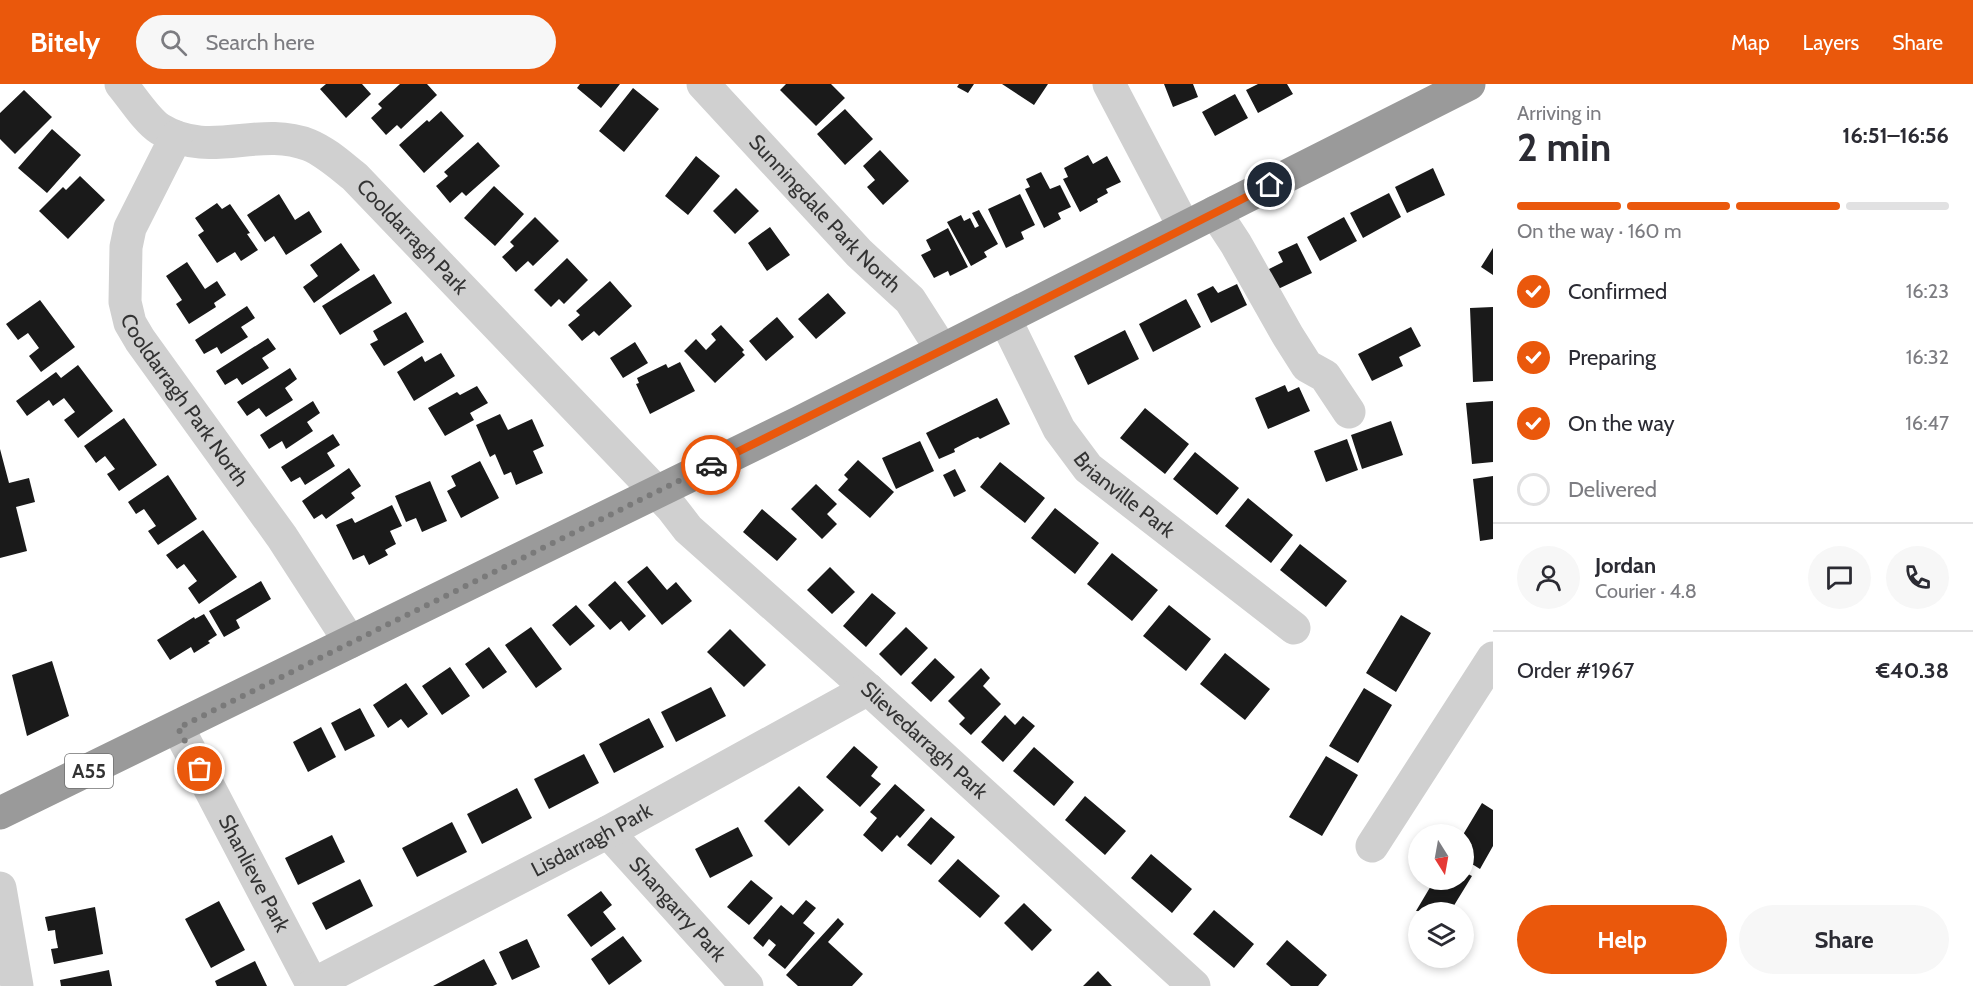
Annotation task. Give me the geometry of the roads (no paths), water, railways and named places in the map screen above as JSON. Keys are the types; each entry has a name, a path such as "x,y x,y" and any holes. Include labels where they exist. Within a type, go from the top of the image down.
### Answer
{"highway":[{"name":"A55","path":"0,813 178,728 1005,319 1215,212 1428,93 1468,84"}],"street":[{"name":"Cooldarragh Park","path":"121,84 158,128 176,137 196,144 249,139 282,139 310,146 334,160 355,177 424,247 656,491"},
{"name":"Sunningdale Park North","path":"703,84 859,253 910,300 942,350"},
{"path":"1109,84 1184,227"},
{"name":"Cooldarragh Park North","path":"176,137 130,228 126,247 125,302 130,323 219,453 282,537 350,642"},
{"path":"1215,212 1307,366 1325,376 1349,412"},
{"name":"Brianville Park","path":"1005,319 1059,429 1088,468 1294,628"},
{"name":"Slievedarragh Park","path":"656,491 688,529 868,689 1194,986"},
{"path":"1372,846 1493,658"},
{"name":"Lisdarragh Park","path":"313,985 608,832 868,689"},
{"name":"Shanlieve Park","path":"178,728 313,985"},
{"name":"Shangarry Park","path":"608,832 747,986"},
{"path":"0,888 17,986"}]}
